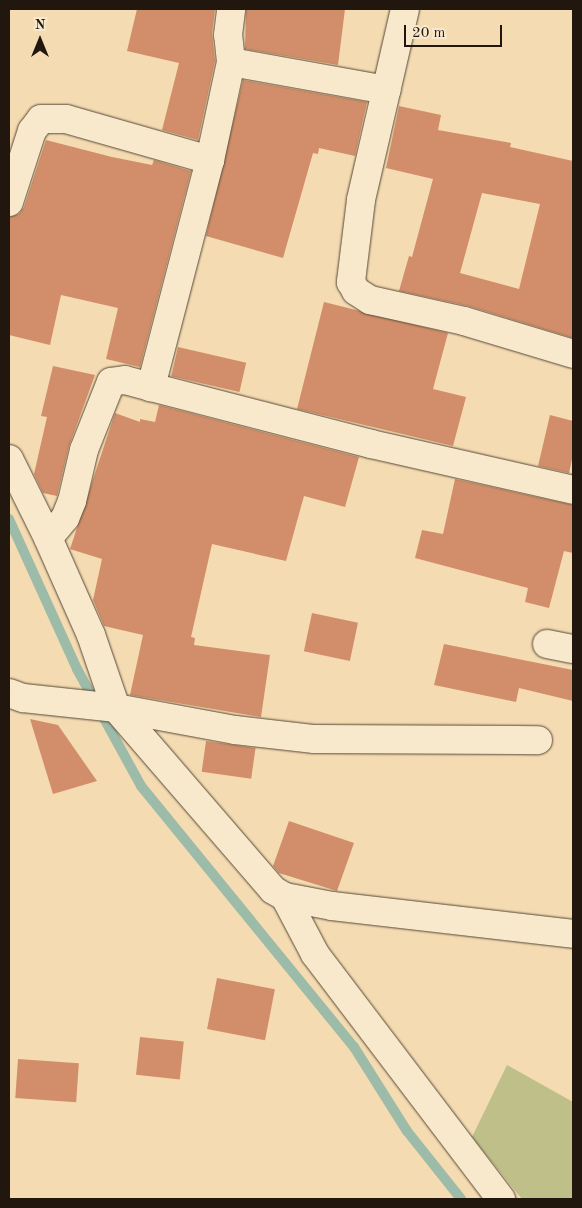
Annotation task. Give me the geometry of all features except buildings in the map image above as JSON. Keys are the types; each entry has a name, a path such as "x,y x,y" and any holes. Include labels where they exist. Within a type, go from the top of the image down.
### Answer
{"street":[{"path":"150,387 210,160 231,62 228,35 231,9"},
{"path":"404,9 361,200 352,258 351,282 356,291 370,300 464,321 573,354"},
{"path":"231,62 387,90"},
{"path":"9,202 32,131 41,119 66,119 210,160"},
{"path":"48,538 65,518 72,501 84,450 111,382 126,380 371,444 573,490"},
{"path":"9,459 48,538 92,635 102,708 273,890 285,897 332,906 573,934"},
{"path":"546,644 573,649"},
{"path":"9,692 23,698 102,708 235,730 314,739 538,740"},
{"path":"285,897 315,954 501,1199"}],"green space":[{"path":"507,1065 573,1102 573,1199 522,1199 472,1137"}],"waterway":[{"path":"9,519 77,669 141,786 354,1047 407,1131 461,1199"}]}
